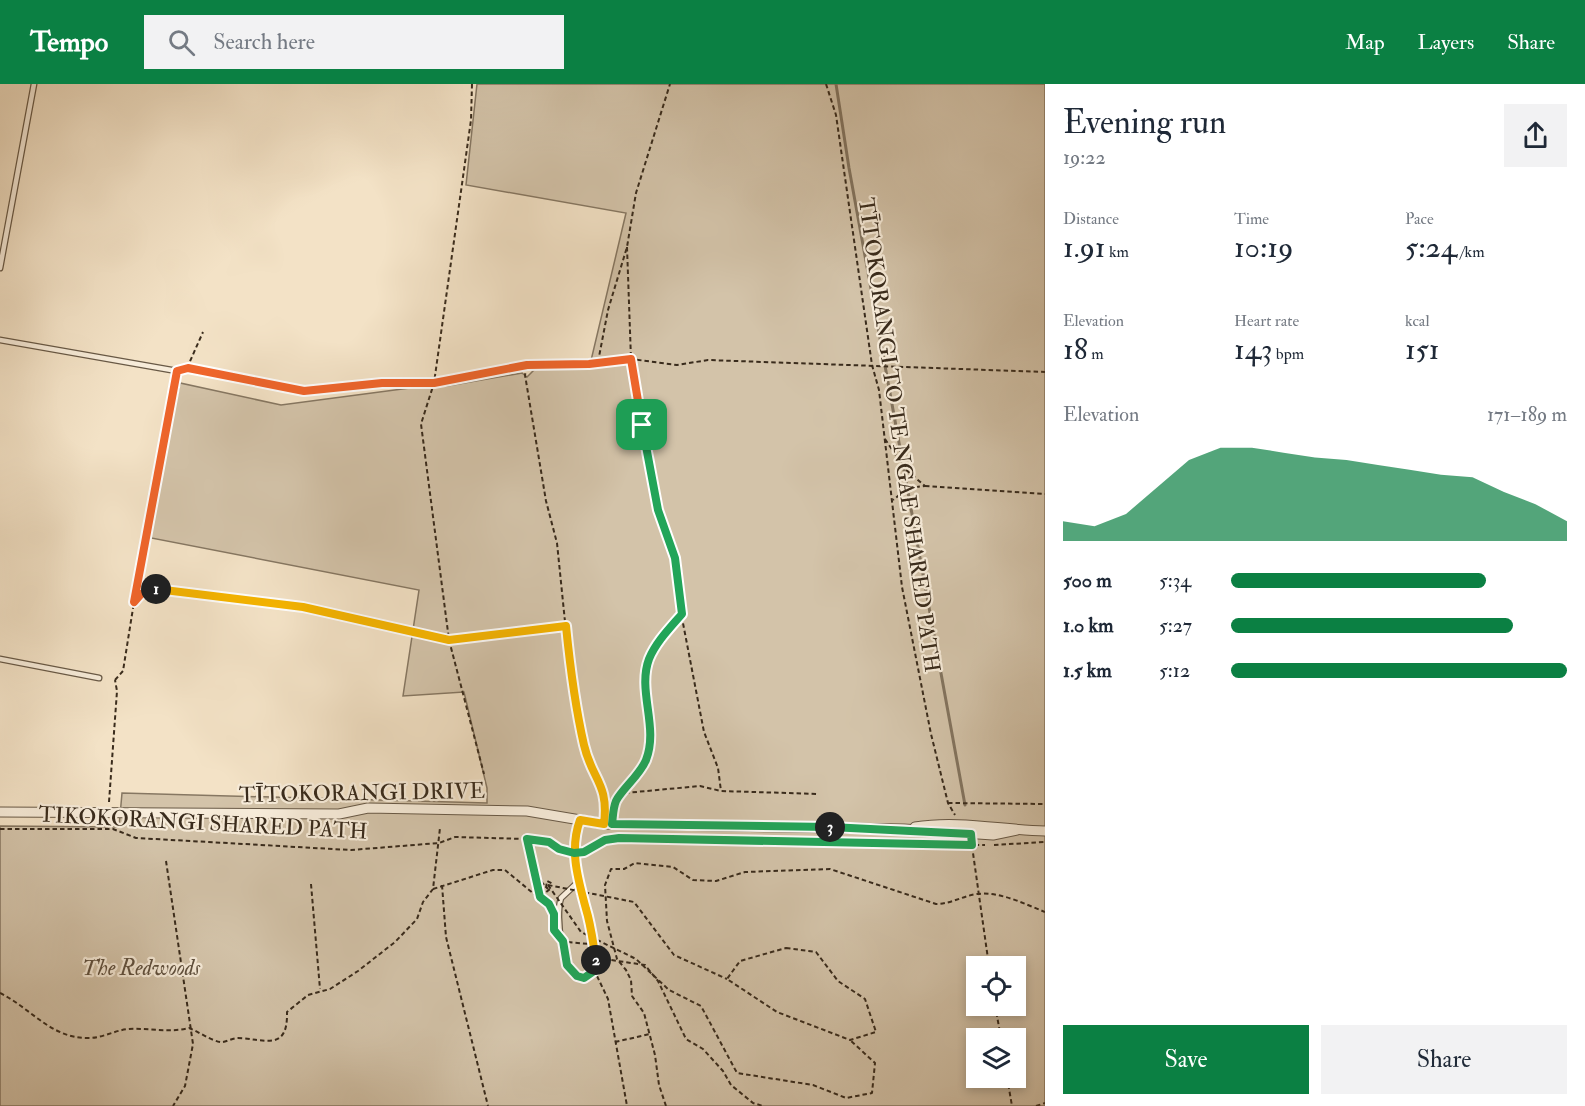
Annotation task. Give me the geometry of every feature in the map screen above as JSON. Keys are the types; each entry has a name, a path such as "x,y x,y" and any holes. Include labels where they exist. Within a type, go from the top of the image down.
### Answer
{"street":[{"name":"TĪTOKORANGI DRIVE","path":"0,812 339,814 368,808 527,811 608,824 904,829 993,835 1017,830"},
{"name":"TĪTOKORANGI DRIVE","path":"904,829 931,824 992,825 1017,830 1045,831"}],"lane":[{"path":"0,268 34,84"},
{"path":"0,340 177,371"},
{"path":"0,659 99,678"},
{"path":"577,883 560,900 563,941 565,960 573,973 584,978 594,971 596,959 586,910 577,883 574,853 580,820"}],"path":[{"path":"472,84 471,120 434,383 421,424 449,640 484,774"},
{"path":"597,363 608,310 627,247 636,193 670,84"},
{"name":"TĪTOKORANGI TO TE NGAE SHARED PATH","path":"826,84 837,127 872,365 879,390 902,587 948,804 959,822"},
{"path":"627,247 631,359 654,492 675,558 682,614 704,732 718,768 721,791"},
{"path":"188,368 203,332"},
{"path":"109,791 117,691 115,680 123,671 177,371 188,368 304,391 382,383 434,383 527,365 597,363 631,359 677,365 708,360 1045,372"},
{"path":"527,365 525,375 546,501 557,543 570,671 584,747 607,803 608,824 613,839"},
{"path":"884,437 905,470 926,486"},
{"path":"892,501 908,488 926,486 1045,494"},
{"path":"134,602 149,589 170,590 303,607 449,640 566,626"},
{"path":"608,824 617,799 625,793 646,762 651,743 652,726 646,685 648,662 654,648 682,614"},
{"path":"625,793 639,789 700,786 721,791 819,794"},
{"path":"948,804 1045,804"},
{"path":"434,889 440,828"},
{"name":"TIKOKORANGI SHARED PATH","path":"0,829 113,829 136,838 351,850 439,843 455,837 527,839 549,842 559,849 574,853"},
{"path":"971,834 977,894 987,956"},
{"path":"527,839 540,897"},
{"path":"574,853 613,839 972,845 1045,842"},
{"path":"166,861 193,1044 187,1078 173,1106"},
{"path":"666,1106 659,1085 644,1013 632,996 631,980 617,959 607,921 605,885 612,869 624,869 635,862 673,867 693,880 716,881 745,872 830,869 936,904 950,904 977,894 1014,900 1045,912"},
{"path":"0,993 47,1026 72,1036 88,1038 132,1029 178,1031 189,1028 221,1042 237,1038 269,1042 280,1038 286,1031 287,1012 308,995 330,989 358,972 395,942 417,919 423,902 434,889 442,885 493,870 505,870 549,904 554,914"},
{"path":"535,876 549,888 581,932 636,959 669,990 701,1006 737,1073 813,1085 846,1098 872,1093 875,1063 850,1041 777,1012 727,979 674,955 634,902 549,888"},
{"path":"311,884 321,990"},
{"path":"442,885 446,937 488,1106"},
{"path":"540,897 549,888"},
{"path":"563,941 593,944"},
{"path":"727,979 740,961 786,948 816,952 838,981 866,999 876,1032 850,1041"},
{"path":"596,959 617,959 645,965 658,981 686,1039 703,1049 723,1071 731,1084 753,1103 763,1106"},
{"path":"594,971 608,999 627,1106"},
{"path":"615,1042 650,1034"},
{"path":"1009,1088 1012,1106"},
{"path":"1036,1106 1045,1103"}],"green space":[{"name":"The Redwoods","path":"477,84 1045,84 1045,1106 0,1106 0,826 119,827 122,793 487,803 487,788 464,692 403,696 419,590 146,537 180,383 281,405 425,386 447,386 522,373 527,377 536,368 589,369 626,213 466,185"}],"waterway":[{"path":"836,84 849,168 965,805"}],"route":[{"path":"642,425 631,359 589,364 527,365 434,383 382,383 304,391 188,368 177,371 134,602 149,589 158,588 303,607 449,640 566,626 570,671 584,747 604,790 607,803 604,824 580,820 577,828 574,853 577,883 586,910 597,962 592,973 580,978 567,965 563,941 554,930 554,914 549,904 540,897 527,839 549,842 559,849 574,853 584,852 605,840 619,838 972,845 971,834 931,833 904,829 612,824 617,799 625,793 646,762 651,743 652,726 646,685 648,662 654,648 682,614 673,546 658,510 642,425"}]}
